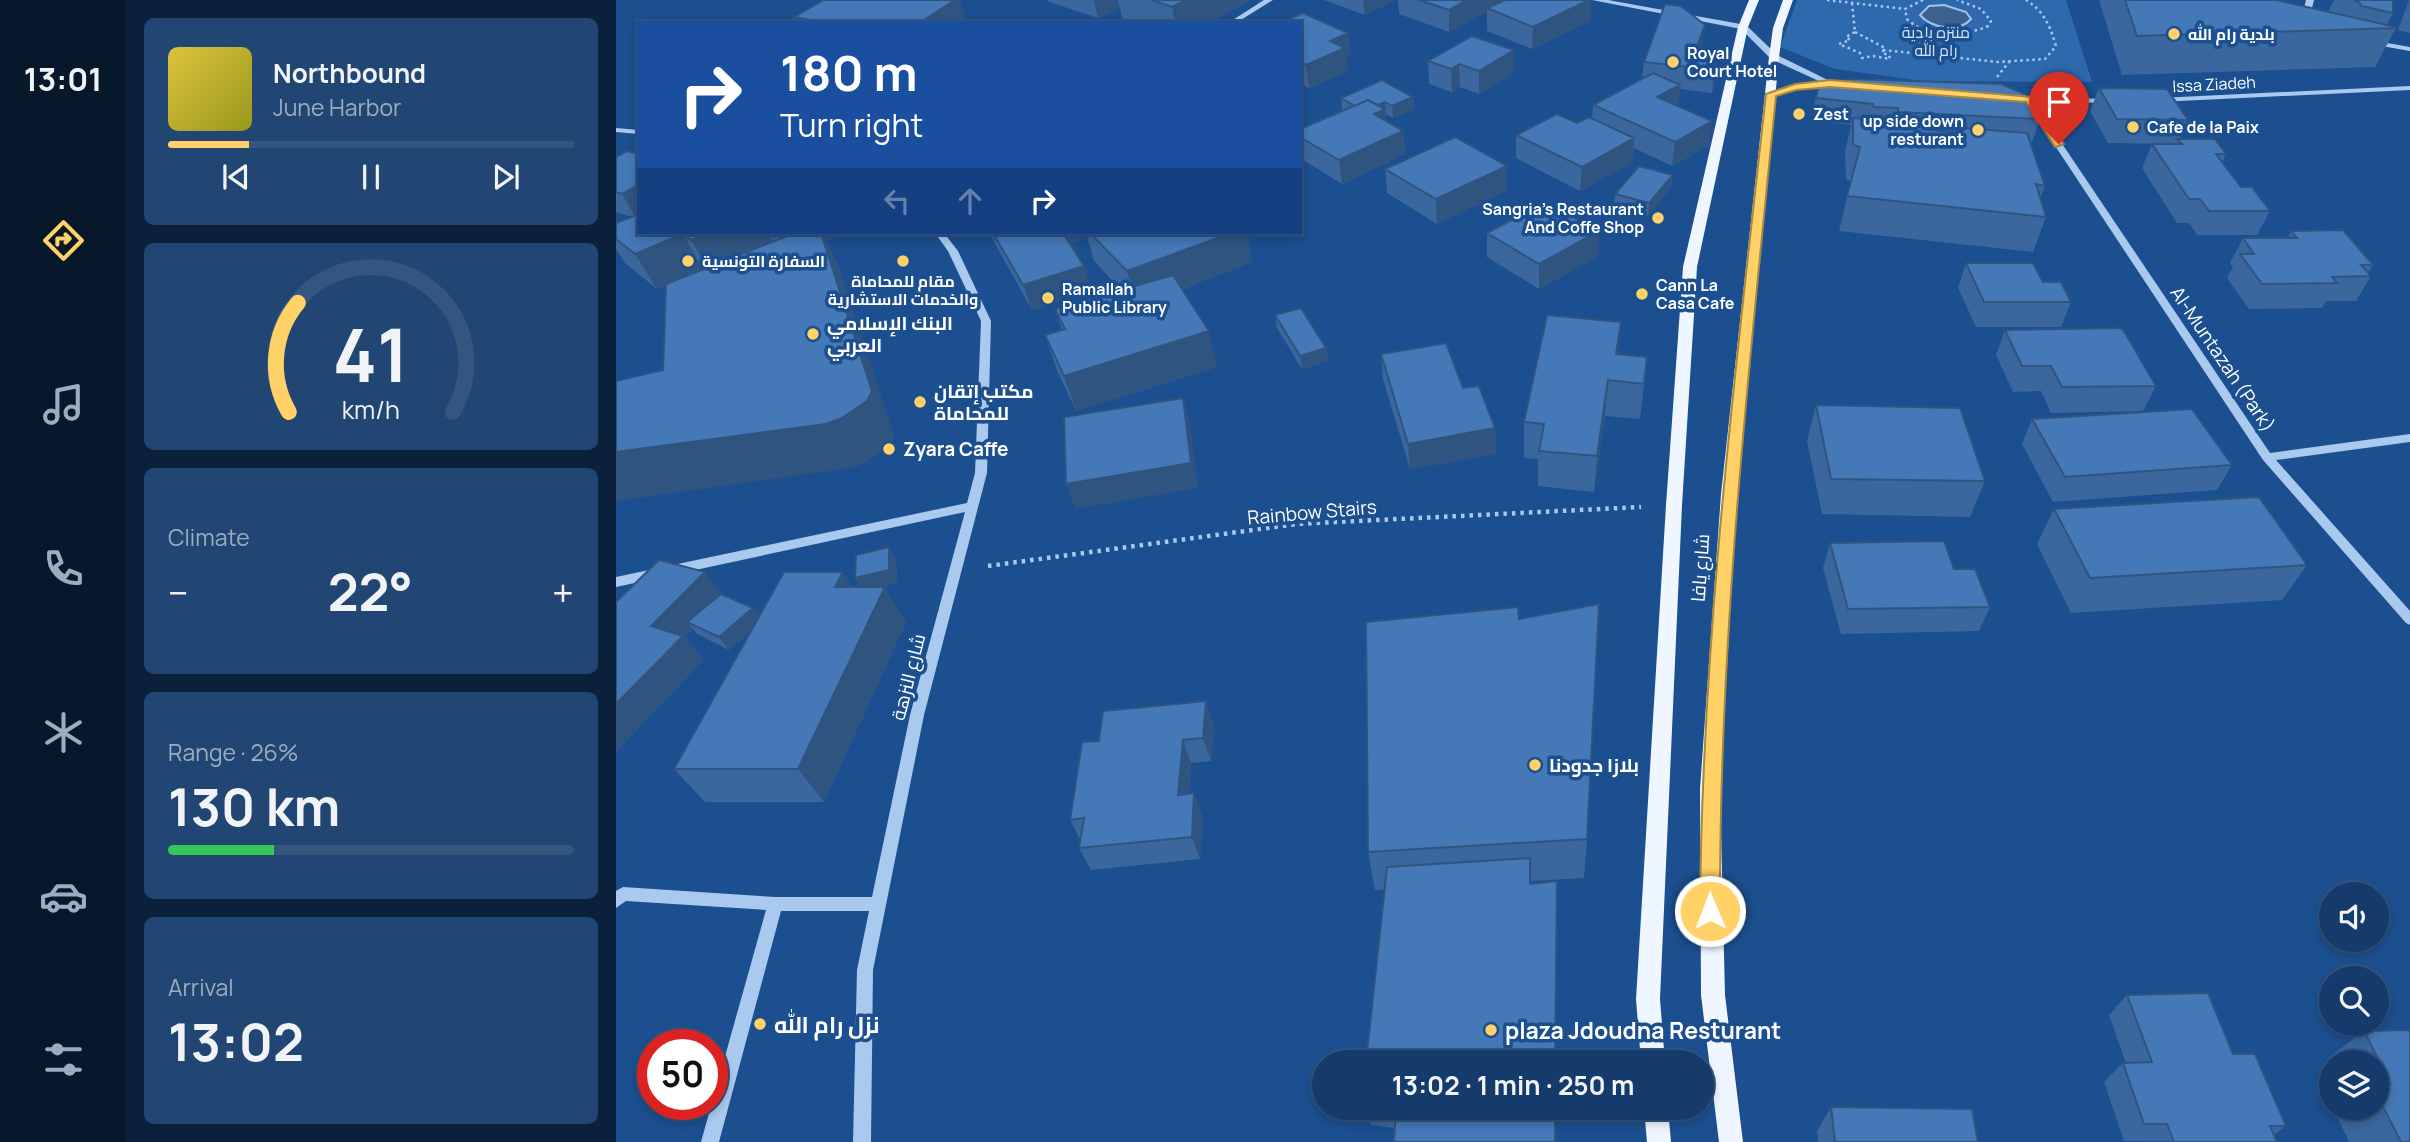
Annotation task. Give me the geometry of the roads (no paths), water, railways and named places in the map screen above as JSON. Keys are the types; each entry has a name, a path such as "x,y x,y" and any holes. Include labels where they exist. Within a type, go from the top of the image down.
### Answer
{"main road":[{"name":"شارع يافا","path":"1652,1050 1648,999 1674,505 1690,267 1744,27 1754,0"},
{"name":"شارع يافا","path":"1731,1142 1713,995 1710,789 1729,494 1774,57 1778,28 1788,0"},
{"path":"1657,1120 1659,1142"}],"street":[{"path":"1234,21 1269,0"},
{"path":"1596,0 1744,27 1774,57 1830,83"},
{"path":"2304,27 2310,0"},
{"path":"2291,25 2315,30"},
{"path":"2362,40 2410,50"},
{"path":"1771,94 1795,87 1830,83 1857,86"},
{"name":"Issa Ziadeh","path":"2151,100 2410,88"},
{"path":"2002,97 2116,101"},
{"name":"Al-Muntazah (Park)","path":"2029,100 2267,457 2410,620"},
{"path":"616,130 637,132"},
{"name":"شارع النزهة","path":"862,1142 865,970 917,715 981,473 986,321 953,251 941,235"},
{"path":"2267,457 2410,438"},
{"path":"616,582 972,506"},
{"path":"616,901 623,894 775,904 879,904"},
{"path":"710,1142 775,904"}],"place":[{"name":"بلدية رام الله","path":"2174,34"},
{"name":"Royal Court Hotel","path":"1673,62"},
{"name":"Zest","path":"1799,114"},
{"name":"Cafe de la Paix","path":"2133,127"},
{"name":"up side down resturant","path":"1978,130"},
{"name":"Sangria's Restaurant And Coffe Shop","path":"1658,218"},
{"name":"السفارة التونسية","path":"688,261"},
{"name":"مقام للمحاماة والخدمات الاستشارية","path":"903,261"},
{"name":"Cann La Casa Cafe","path":"1642,294"},
{"name":"Ramallah Public Library","path":"1048,298"},
{"name":"البنك الإسلامي العربي","path":"813,334"},
{"name":"مكتب إتقان للمحاماة","path":"920,402"},
{"name":"Zyara Caffe","path":"889,449"},
{"name":"بلازا جدودنا","path":"1535,765"},
{"name":"نزل رام الله","path":"760,1024"},
{"name":"plaza Jdoudna Resturant","path":"1491,1030"}],"park label":[{"name":"منتزه بلدية رام الله","path":"1936,41"}]}
